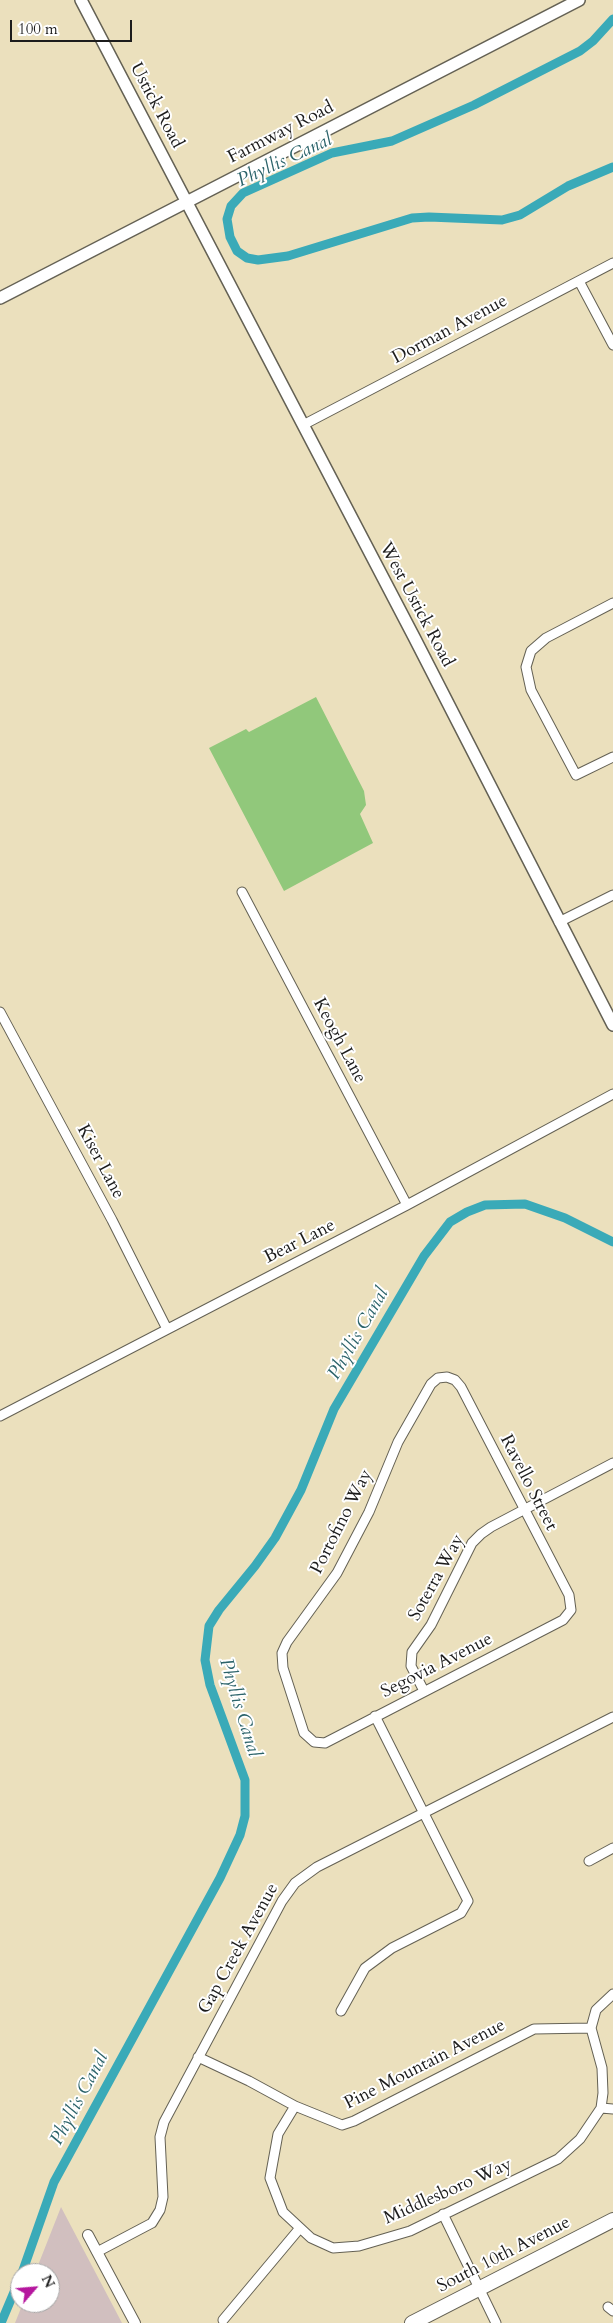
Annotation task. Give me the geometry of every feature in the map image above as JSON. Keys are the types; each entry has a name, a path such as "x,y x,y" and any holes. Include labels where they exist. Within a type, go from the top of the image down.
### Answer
{"main road":[{"name":"Ustick Road","path":"81,0 187,202"},
{"name":"Farmway Road","path":"0,298 579,0"},
{"name":"West Ustick Road","path":"187,202 613,1025"},
{"name":"South 10th Avenue","path":"412,2323 613,2220"}],"street":[{"name":"Dorman Avenue","path":"303,425 613,263"},
{"path":"578,281 613,345"},
{"path":"613,603 546,638 531,651 527,659 527,673 532,690 576,775 613,756"},
{"name":"Keogh Lane","path":"242,892 406,1205"},
{"path":"559,922 613,895"},
{"name":"Kiser Lane","path":"0,1012 112,1220 167,1329"},
{"name":"Bear Lane","path":"0,1416 406,1205 613,1094"},
{"name":"Ravello Street","path":"447,1377 455,1380 461,1387 569,1595 571,1610"},
{"name":"Portofino Way","path":"314,1742 304,1733 283,1668 282,1653 287,1642 337,1573 369,1512 398,1442 430,1384 438,1378 447,1377"},
{"name":"Soterra Way","path":"424,1691 411,1666 412,1652 431,1625 472,1543 480,1534 523,1509 613,1464"},
{"name":"Segovia Avenue","path":"314,1742 325,1743 563,1620 571,1610"},
{"path":"341,2011 365,1968 392,1948 461,1913 468,1902 374,1716"},
{"name":"Gap Creek Avenue","path":"97,2252 152,2222 160,2210 163,2197 160,2137 164,2122 282,1901 295,1882 317,1867 613,1717"},
{"path":"589,1860 613,1848"},
{"path":"613,1994 596,2010 591,2028 602,2068 602,2108 613,2110"},
{"name":"Pine Mountain Avenue","path":"198,2057 249,2080 295,2106 342,2125 354,2121 534,2028 591,2028"},
{"name":"Middlesboro Way","path":"295,2106 278,2134 270,2178 283,2212 311,2238 333,2248 359,2246 410,2231 558,2159 580,2139 602,2108"},
{"path":"443,2214 496,2323"},
{"path":"222,2320 300,2228"},
{"path":"88,2235 135,2323"}],"shaded area":[{"path":"61,2207 122,2323 15,2323 19,2313 60,2313 60,2263 39,2263"}],"green space":[{"path":"316,697 364,791 366,805 360,814 373,843 284,891 209,748 246,729 249,732"}],"waterway":[{"name":"Phyllis Canal","path":"613,19 593,41 580,51 474,105 392,141 332,153 243,193 231,206 227,219 230,237 237,251 247,258 258,260 288,256 412,218 502,220 520,215 568,186 613,167"},
{"name":"Phyllis Canal","path":"26,2263 54,2182 220,1878 240,1835 245,1816 245,1780 210,1685 205,1660 209,1626 219,1610 275,1538 301,1490 334,1409 424,1256 450,1222 467,1212 485,1205 525,1204 565,1218 613,1242"},
{"name":"Phyllis Canal","path":"1,2323 10,2302"}]}
